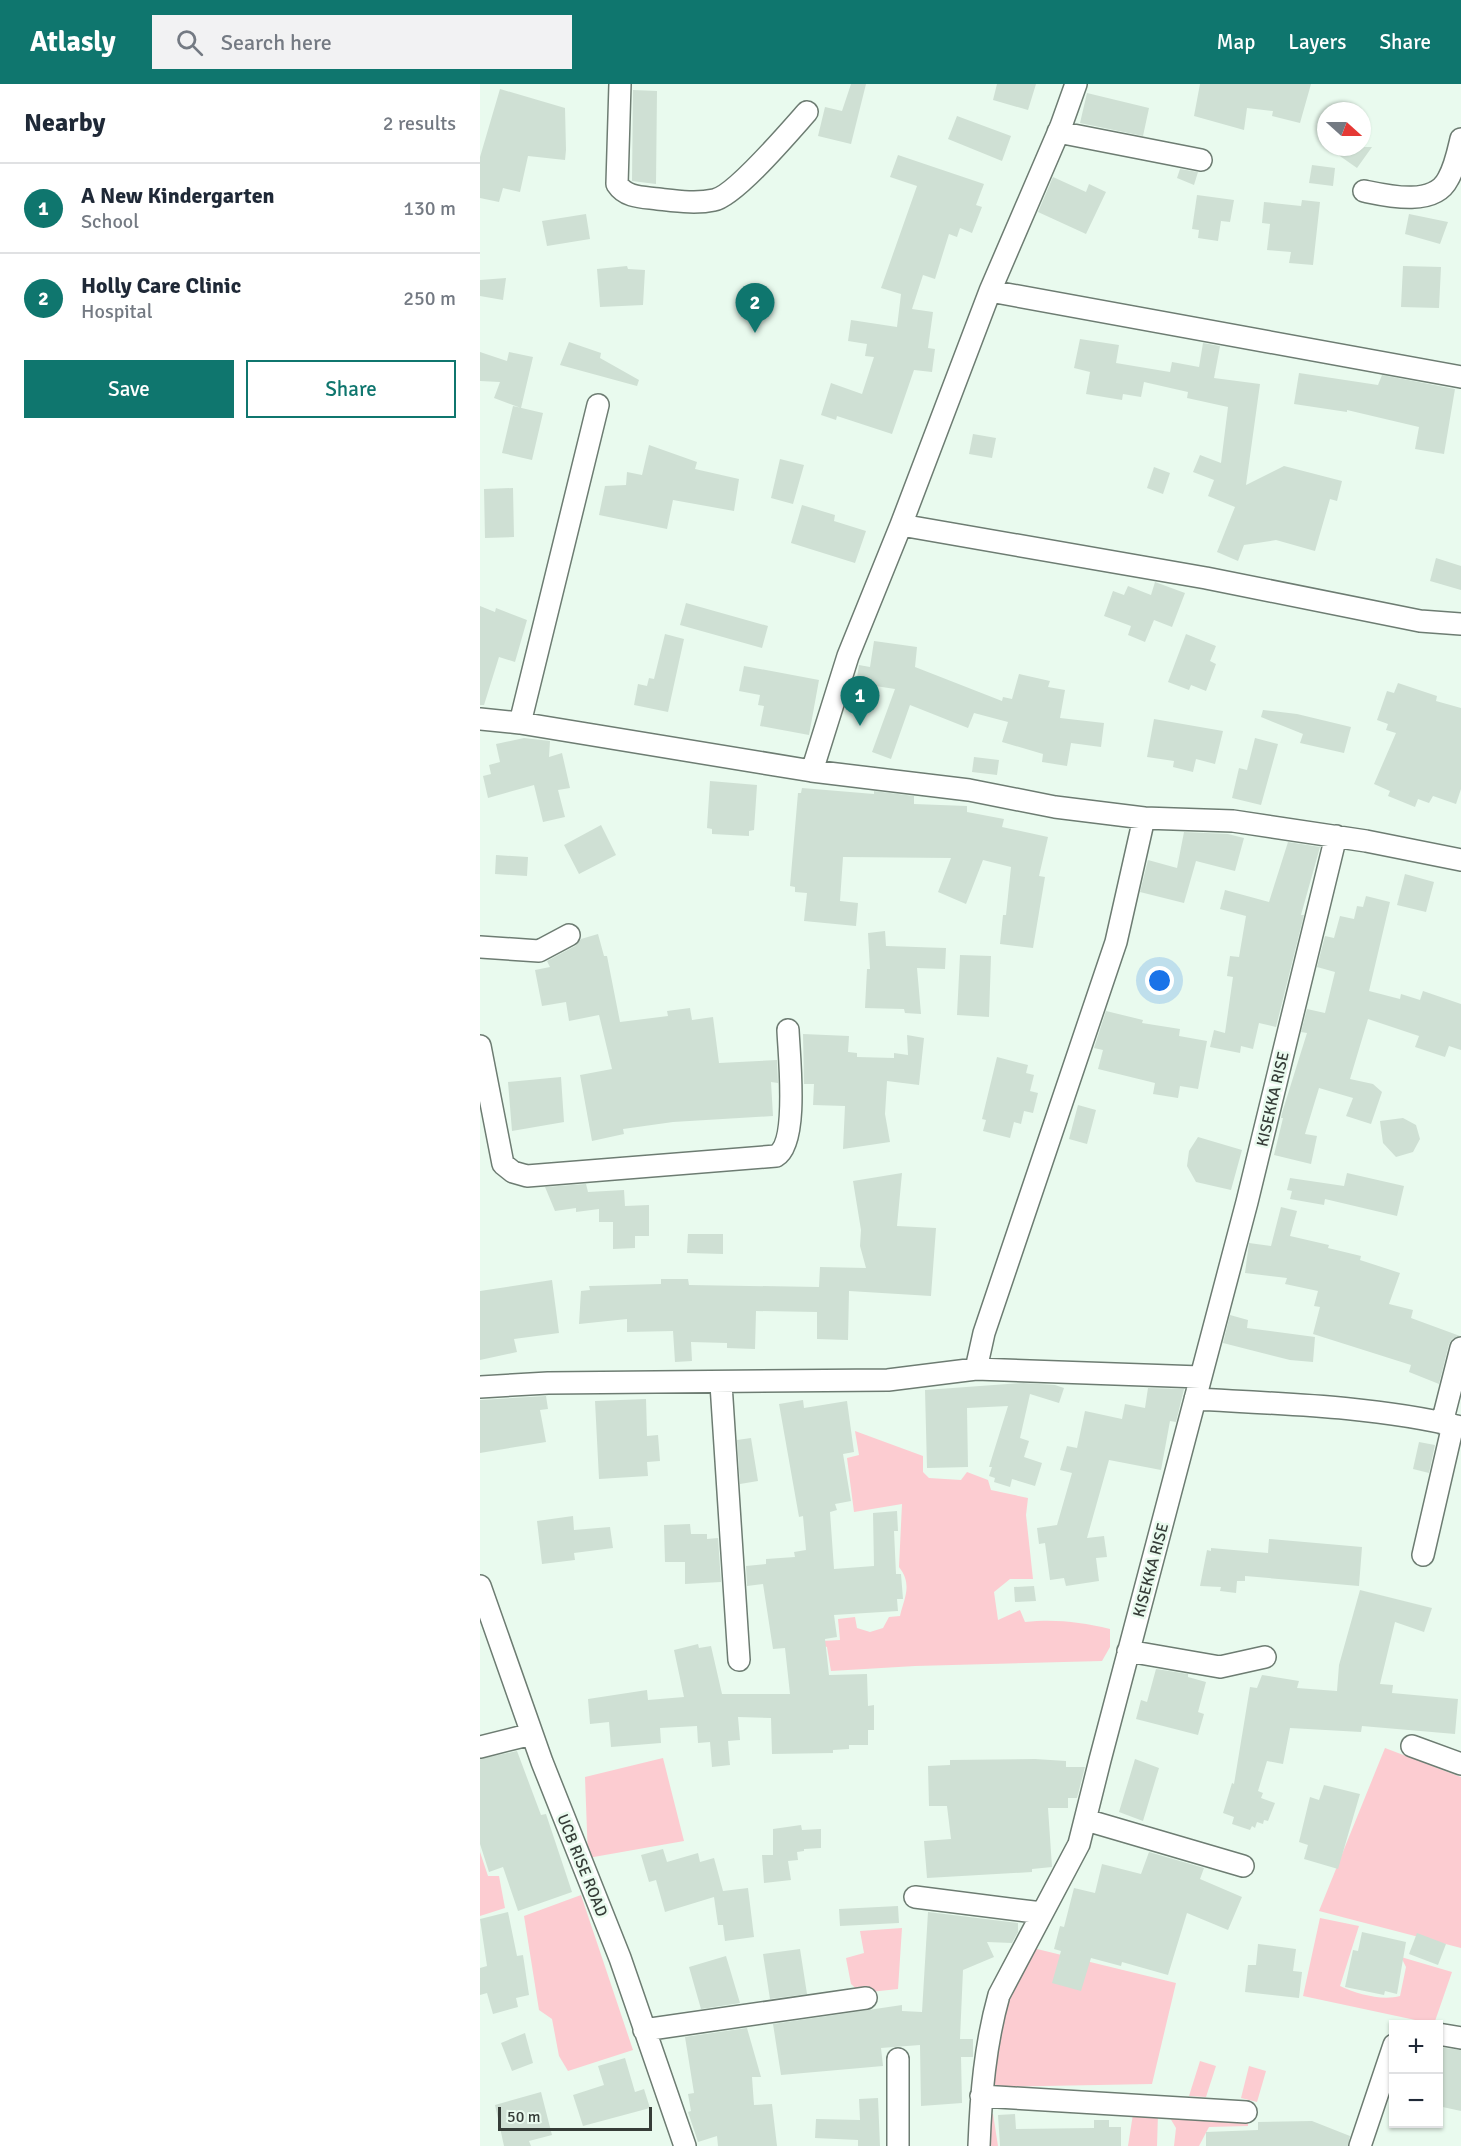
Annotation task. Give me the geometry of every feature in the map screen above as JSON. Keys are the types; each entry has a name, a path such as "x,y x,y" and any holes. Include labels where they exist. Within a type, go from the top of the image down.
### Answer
{"street":[{"path":"620,84 617,184 621,190 632,196 678,201 716,200 743,179 807,112"},
{"path":"812,771 848,656 901,525 990,291 1076,84"},
{"path":"1058,132 1201,160"},
{"path":"1364,191 1396,198 1430,193 1442,187 1448,180 1461,138"},
{"path":"990,291 1461,377"},
{"path":"520,723 598,405"},
{"path":"901,525 1206,578 1420,621 1461,624"},
{"path":"480,719 520,723 812,771 969,790 1055,807 1144,818 1233,821 1336,836 1461,860"},
{"path":"976,1369 984,1333 1116,942 1144,818"},
{"name":"KISEKKA RISE","path":"979,2146 984,2060 999,1995 1079,1844 1086,1820 1128,1651 1247,1202 1336,836"},
{"path":"480,947 539,951 569,935"},
{"path":"480,1046 503,1164 513,1172 527,1176 776,1156 783,1152 788,1139 791,1087 788,1030"},
{"path":"1423,1555 1452,1425 1461,1348"},
{"path":"480,1387 548,1383 720,1384 888,1380 976,1369 1200,1377"},
{"path":"720,1384 739,1660"},
{"path":"1195,1399 1329,1406 1452,1425"},
{"name":"UCB RISE ROAD","path":"480,1586 532,1734 620,1958 685,2146"},
{"path":"1128,1651 1220,1667 1265,1657"},
{"path":"480,1747 532,1734"},
{"path":"1412,1746 1461,1764"},
{"path":"1086,1820 1243,1866"},
{"path":"915,1897 1042,1913"},
{"path":"644,2030 866,1998"},
{"path":"1443,2035 1461,2038"},
{"path":"898,2059 898,2146"},
{"path":"1360,2146 1389,2060"},
{"path":"981,2096 1246,2112"}],"shaded area":[{"path":"855,1431 923,1456 923,1472 929,1478 961,1480 967,1472 988,1480 991,1490 1028,1498 1026,1515 1033,1579 1010,1579 994,1592 998,1620 1020,1610 1025,1622 1068,1622 1110,1629 1110,1647 1102,1661 915,1666 831,1671 827,1647 823,1646 822,1641 840,1640 838,1619 855,1617 857,1628 870,1632 883,1628 889,1617 900,1616 907,1586 899,1567 902,1504 854,1512 847,1458 859,1455"},
{"path":"1385,1748 1461,1777 1461,1948 1319,1911"},
{"path":"663,1758 684,1841 588,1858 585,1777"},
{"path":"480,1852 488,1876 499,1876 505,1908 480,1916"},
{"path":"581,1895 633,2050 568,2071 559,2056 552,2019 539,2010 524,1916"},
{"path":"1320,1918 1359,1926 1340,1986 1347,1989 1378,1997 1400,1996 1406,1967 1401,1957 1452,1972 1435,2020 1415,2020 1303,1996"},
{"path":"902,1928 898,1989 861,1993 851,1984 846,1958 864,1953 860,1931"},
{"path":"1033,1948 1176,1983 1152,2084 988,2087 1007,1994"},
{"path":"1200,2061 1216,2066 1206,2097 1189,2096"},
{"path":"1249,2066 1266,2071 1257,2102 1241,2098"},
{"path":"1167,2113 1248,2115 1248,2126 1209,2127 1199,2146 1174,2146 1176,2128"},
{"path":"981,2114 993,2114 998,2146 982,2146"},
{"path":"1133,2114 1158,2114 1157,2146 1128,2146"}],"building":[{"path":"851,84 866,84 851,144 818,136 825,107 842,111"},
{"path":"997,84 1036,84 1028,110 993,100"},
{"path":"1200,84 1311,84 1300,123 1272,116 1273,111 1247,108 1244,130 1194,116"},
{"path":"500,89 565,108 566,150 565,160 528,156 520,192 503,188 499,202 480,198 480,157"},
{"path":"633,90 657,91 656,184 632,181"},
{"path":"1087,93 1149,108 1143,136 1080,123"},
{"path":"957,116 1011,136 1002,161 948,139"},
{"path":"898,155 984,184 976,205 982,207 972,233 960,228 957,237 949,234 935,279 923,275 912,309 933,312 928,348 935,349 932,372 914,370 892,434 837,416 836,420 821,415 831,383 862,394 874,357 865,356 867,344 848,341 851,320 897,327 901,294 881,288 917,186 890,177"},
{"path":"1340,156 1366,156 1357,168"},
{"path":"1312,165 1335,168 1333,186 1309,183"},
{"path":"1180,169 1198,172 1194,185 1177,178"},
{"path":"1053,177 1086,192 1089,184 1106,192 1086,234 1038,212"},
{"path":"1197,195 1234,200 1230,222 1221,221 1218,241 1198,238 1199,230 1192,229"},
{"path":"1302,200 1320,202 1313,265 1289,263 1291,252 1267,250 1270,224 1262,223 1264,202 1301,206"},
{"path":"586,214 590,239 547,246 542,221"},
{"path":"1409,214 1448,222 1440,244 1405,234"},
{"path":"627,266 628,269 645,270 643,305 600,307 597,269"},
{"path":"1403,266 1441,267 1439,308 1401,307"},
{"path":"506,278 503,300 480,296 480,280"},
{"path":"1080,339 1119,345 1116,363 1170,372 1172,362 1199,367 1203,343 1220,346 1214,378 1260,384 1246,485 1284,466 1342,481 1337,501 1330,499 1315,551 1276,540 1244,545 1238,561 1217,552 1235,507 1208,496 1214,480 1193,472 1200,455 1221,463 1228,407 1187,398 1188,392 1144,382 1141,397 1123,394 1122,400 1086,394 1090,372 1074,368"},
{"path":"569,342 601,353 600,358 639,380 637,386 560,365"},
{"path":"480,352 507,361 509,352 533,357 521,408 494,398 500,382 480,381"},
{"path":"1299,373 1378,385 1382,375 1455,389 1444,454 1415,449 1419,427 1347,410 1347,412 1294,404"},
{"path":"513,406 543,413 532,460 502,453"},
{"path":"973,434 996,438 992,458 969,454"},
{"path":"649,445 697,462 695,469 739,479 734,511 673,500 667,529 599,515 605,486 626,485 627,472 642,475"},
{"path":"780,459 804,465 793,504 771,498"},
{"path":"1154,467 1170,473 1163,494 1147,488"},
{"path":"513,488 514,537 485,538 484,489"},
{"path":"802,505 835,515 834,521 866,531 855,563 791,543"},
{"path":"1436,558 1461,566 1461,590 1430,581"},
{"path":"1155,582 1185,593 1172,627 1154,620 1145,642 1128,635 1131,626 1104,616 1113,591 1124,595 1128,586 1151,595"},
{"path":"686,603 768,626 762,648 680,625"},
{"path":"480,606 495,612 496,608 527,620 515,662 499,657 484,705 480,705"},
{"path":"665,634 684,639 668,712 634,705 638,684 647,686 649,678 654,679"},
{"path":"1186,634 1216,646 1210,661 1216,664 1206,691 1191,685 1189,690 1168,682"},
{"path":"874,641 917,647 915,667 1002,701 1003,697 1012,699 1019,674 1050,681 1048,687 1065,690 1060,718 1104,723 1101,747 1071,743 1067,766 1042,762 1043,754 1002,742 1008,722 974,713 968,728 910,705 891,759 872,752 895,689 856,683 859,665 870,667"},
{"path":"744,666 819,680 809,735 760,726 764,706 758,705 760,695 739,691"},
{"path":"1398,683 1437,696 1436,701 1461,708 1461,789 1456,804 1433,796 1429,803 1418,799 1415,807 1388,796 1390,791 1374,784 1396,733 1386,730 1388,724 1377,720 1387,691 1394,693"},
{"path":"1263,710 1297,714 1351,727 1344,753 1300,743 1303,734 1261,717"},
{"path":"1154,719 1223,731 1215,764 1196,759 1193,772 1173,767 1174,761 1147,757"},
{"path":"524,738 550,741 549,757 562,753 570,788 558,790 565,817 543,822 534,785 488,798 483,776 491,774 489,765 500,762 496,744"},
{"path":"1255,738 1278,744 1261,805 1232,798 1239,768 1247,770"},
{"path":"974,757 999,760 997,775 972,772"},
{"path":"710,781 757,785 754,830 749,831 749,836 712,834 712,829 707,828"},
{"path":"802,788 874,794 874,791 914,796 914,804 967,806 967,812 1004,819 1002,827 1048,837 1039,876 1045,877 1033,948 1000,944 1003,915 1006,915 1011,867 983,860 966,904 938,892 951,858 843,857 840,901 858,903 856,926 804,921 807,893 795,892 795,887 790,886 798,793 801,793"},
{"path":"601,825 616,855 579,874 564,845"},
{"path":"1184,832 1228,834 1244,838 1235,871 1196,861 1184,903 1140,892 1148,860 1177,868"},
{"path":"1288,842 1320,847 1301,915 1304,915 1276,1027 1259,1023 1253,1049 1241,1046 1240,1053 1210,1047 1214,1030 1225,1033 1233,977 1227,976 1230,956 1239,957 1246,916 1220,909 1225,890 1269,902"},
{"path":"496,855 528,857 527,876 495,874"},
{"path":"1405,874 1434,882 1426,912 1397,905"},
{"path":"1366,896 1390,902 1369,991 1400,999 1401,994 1420,1000 1423,991 1461,1004 1461,1050 1449,1046 1445,1057 1415,1047 1419,1036 1368,1019 1350,1079 1373,1084 1382,1092 1371,1124 1346,1116 1353,1098 1319,1088 1305,1134 1317,1136 1311,1164 1274,1155 1283,1118 1281,1118 1282,1113 1307,1033 1301,1032 1307,1009 1325,1013 1335,972 1317,967 1325,936 1334,938 1340,916 1354,919 1357,906 1363,907"},
{"path":"885,931 886,946 946,948 945,969 917,968 921,1014 905,1013 904,1009 865,1008 867,969 870,969 868,933"},
{"path":"598,934 604,956 607,956 620,1022 668,1016 667,1011 690,1008 692,1020 713,1017 719,1063 777,1060 778,1083 771,1082 773,1116 673,1122 623,1129 624,1134 592,1141 580,1075 612,1069 599,1015 569,1021 566,1002 542,1006 535,970 550,967 547,961 575,946 581,939"},
{"path":"960,955 991,956 989,1017 957,1015"},
{"path":"1106,1011 1143,1020 1142,1023 1180,1029 1179,1036 1207,1041 1198,1089 1180,1086 1178,1098 1153,1094 1155,1083 1098,1069 1103,1050 1094,1048"},
{"path":"803,1034 849,1036 848,1052 857,1053 857,1057 894,1058 894,1053 908,1055 907,1035 924,1038 919,1085 887,1081 885,1114 890,1142 843,1149 845,1106 813,1105 814,1084 804,1084"},
{"path":"997,1057 1028,1065 1026,1073 1034,1075 1030,1091 1038,1093 1033,1113 1024,1111 1021,1124 1014,1122 1010,1138 983,1131 986,1120 982,1119"},
{"path":"561,1077 564,1122 512,1131 508,1082"},
{"path":"1078,1105 1096,1110 1087,1144 1069,1139"},
{"path":"1403,1118 1416,1125 1420,1139 1413,1152 1396,1157 1383,1143 1380,1121"},
{"path":"1198,1137 1242,1150 1231,1190 1196,1182 1187,1166 1189,1151"},
{"path":"902,1173 897,1226 936,1228 931,1296 849,1291 848,1340 817,1339 817,1312 756,1311 755,1349 727,1348 727,1343 691,1342 692,1361 675,1362 673,1331 627,1332 627,1319 579,1324 581,1291 590,1290 589,1286 661,1284 661,1279 688,1279 689,1285 819,1287 820,1267 866,1268 860,1246 861,1230 853,1181"},
{"path":"1347,1173 1404,1186 1397,1216 1325,1199 1324,1205 1290,1199 1292,1191 1287,1190 1290,1178 1344,1186"},
{"path":"586,1184 588,1192 624,1190 625,1206 649,1205 649,1236 635,1236 635,1248 613,1249 613,1222 599,1222 599,1209 576,1212 576,1208 555,1211 545,1187"},
{"path":"1281,1207 1297,1211 1290,1236 1329,1245 1328,1248 1361,1256 1360,1260 1400,1273 1389,1304 1413,1310 1411,1318 1460,1336 1452,1339 1449,1344 1439,1384 1409,1372 1411,1365 1313,1334 1320,1307 1314,1306 1318,1291 1285,1284 1287,1278 1245,1273 1249,1243 1271,1246"},
{"path":"688,1234 723,1234 723,1254 687,1253"},
{"path":"552,1280 559,1333 514,1339 517,1352 480,1360 480,1291"},
{"path":"1230,1315 1248,1320 1247,1328 1315,1337 1313,1362 1290,1360 1223,1343"},
{"path":"1023,1383 1055,1385 1064,1388 1059,1403 1030,1394 1020,1438 1029,1441 1024,1457 1042,1463 1035,1486 1012,1479 1010,1487 994,1482 995,1478 989,1476 992,1467 989,1467 1008,1406 967,1408 968,1467 927,1468 925,1390"},
{"path":"1148,1388 1184,1389 1176,1422 1170,1421 1161,1470 1109,1460 1087,1538 1104,1536 1107,1557 1096,1558 1099,1581 1066,1586 1064,1578 1050,1580 1045,1543 1039,1544 1037,1528 1057,1525 1072,1473 1060,1470 1067,1446 1077,1448 1085,1411 1122,1419 1125,1404 1145,1408"},
{"path":"546,1396 548,1409 540,1410 546,1442 480,1453 480,1400"},
{"path":"646,1399 647,1436 658,1435 660,1461 647,1462 648,1476 599,1479 595,1401"},
{"path":"803,1400 804,1408 847,1401 854,1452 843,1454 851,1501 835,1504 837,1510 830,1512 834,1569 874,1566 873,1513 897,1511 898,1531 894,1531 896,1574 901,1574 903,1599 897,1599 898,1611 834,1615 837,1637 825,1639 829,1675 867,1674 868,1706 874,1705 874,1730 868,1730 868,1745 849,1745 849,1749 833,1750 833,1753 772,1754 771,1718 738,1717 740,1740 728,1741 730,1765 712,1767 710,1742 698,1743 697,1726 660,1728 661,1743 611,1747 609,1722 590,1724 588,1699 647,1690 648,1700 684,1697 674,1650 698,1644 699,1648 711,1646 722,1694 790,1694 785,1648 773,1649 763,1584 747,1586 746,1566 766,1564 766,1559 795,1557 794,1552 806,1550 803,1516 799,1517 779,1404"},
{"path":"751,1438 758,1481 740,1484 737,1440"},
{"path":"1419,1442 1435,1445 1429,1473 1413,1469"},
{"path":"573,1516 574,1530 610,1527 613,1548 574,1553 575,1560 542,1564 537,1521"},
{"path":"690,1524 691,1534 707,1534 707,1539 718,1538 721,1582 685,1584 685,1562 665,1562 664,1525"},
{"path":"1269,1539 1362,1547 1359,1586 1245,1576 1245,1581 1237,1581 1236,1593 1220,1591 1221,1587 1200,1586 1207,1550 1211,1551 1211,1548 1268,1553"},
{"path":"1034,1586 1036,1601 1015,1602 1014,1587"},
{"path":"1360,1590 1432,1608 1424,1632 1395,1622 1380,1684 1393,1685 1392,1693 1458,1699 1455,1734 1362,1726 1361,1732 1290,1728 1283,1764 1267,1761 1258,1791 1263,1793 1261,1798 1275,1803 1268,1821 1264,1820 1263,1824 1257,1822 1255,1828 1252,1826 1250,1830 1232,1824 1234,1817 1223,1813 1232,1783 1234,1784 1250,1687 1257,1688 1262,1675 1299,1681 1297,1688 1337,1691 1339,1665"},
{"path":"1156,1669 1188,1674 1188,1677 1206,1682 1198,1712 1204,1714 1198,1735 1136,1719 1141,1700 1147,1702"},
{"path":"517,1751 541,1815 546,1814 572,1892 518,1911 503,1867 489,1872 480,1844 480,1759"},
{"path":"1135,1759 1159,1768 1143,1821 1119,1812"},
{"path":"950,1760 1066,1761 1066,1767 1085,1767 1077,1798 1068,1798 1068,1808 1048,1808 1052,1867 1032,1869 1032,1872 927,1878 924,1841 951,1839 947,1806 929,1806 928,1766 950,1765"},
{"path":"1324,1785 1360,1794 1338,1869 1304,1859 1308,1845 1299,1842 1310,1797 1319,1800"},
{"path":"801,1825 802,1830 821,1829 821,1848 804,1849 804,1851 797,1852 798,1860 788,1861 791,1880 764,1883 762,1855 773,1855 773,1829"},
{"path":"663,1849 667,1862 698,1853 700,1862 714,1858 723,1891 748,1888 754,1937 725,1941 723,1925 718,1925 714,1897 665,1912 656,1880 649,1882 641,1855"},
{"path":"1149,1852 1204,1868 1200,1879 1242,1897 1228,1930 1187,1913 1168,1975 1122,1962 1121,1966 1091,1958 1081,1991 1052,1983 1061,1951 1054,1949 1060,1926 1064,1927 1074,1888 1095,1893 1102,1864 1141,1874"},
{"path":"898,1906 899,1923 840,1926 839,1909"},
{"path":"508,1912 517,1956 523,1955 529,1995 516,1998 518,2007 493,2014 487,1993 480,1995 480,1968 487,1966 480,1919"},
{"path":"928,1912 1018,1923 1018,1932 1012,1943 987,1942 994,1957 963,1970 960,2039 973,2039 973,2057 961,2057 962,2103 921,2106 920,2045 881,2048 883,2066 781,2075 773,2024 902,2005 902,2011 922,2012"},
{"path":"1362,1932 1406,1942 1397,1994 1385,1991 1384,1995 1345,1987 1353,1950 1358,1951"},
{"path":"1417,1933 1446,1944 1438,1965 1409,1954"},
{"path":"1258,1944 1296,1949 1293,1971 1302,1972 1299,1998 1245,1992 1248,1965 1256,1965"},
{"path":"800,1949 807,1994 770,1999 763,1954"},
{"path":"726,1956 740,2003 701,2009 689,1967"},
{"path":"747,2028 761,2077 752,2077 754,2105 772,2104 777,2146 718,2146 717,2136 698,2142 688,2112 691,2111 688,2094 694,2093 685,2037"},
{"path":"525,2033 533,2063 512,2071 501,2043"},
{"path":"1443,2048 1461,2050 1461,2111 1443,2107"},
{"path":"625,2058 635,2092 644,2089 650,2108 583,2126 573,2095 604,2085 598,2066"},
{"path":"541,2092 552,2135 529,2141 531,2146 504,2146 495,2105"},
{"path":"878,2098 880,2146 858,2146 858,2140 815,2138 816,2119 860,2120 859,2099"},
{"path":"1015,2114 1016,2129 1094,2128 1094,2120 1109,2120 1109,2127 1121,2127 1121,2146 1000,2146 998,2115"},
{"path":"1312,2121 1350,2136 1348,2146 1206,2146 1206,2132 1258,2130 1258,2122"}],"place":[{"name":"Holly Care Clinic","path":"755,333"},
{"name":"A New Kindergarten","path":"860,726"}]}
